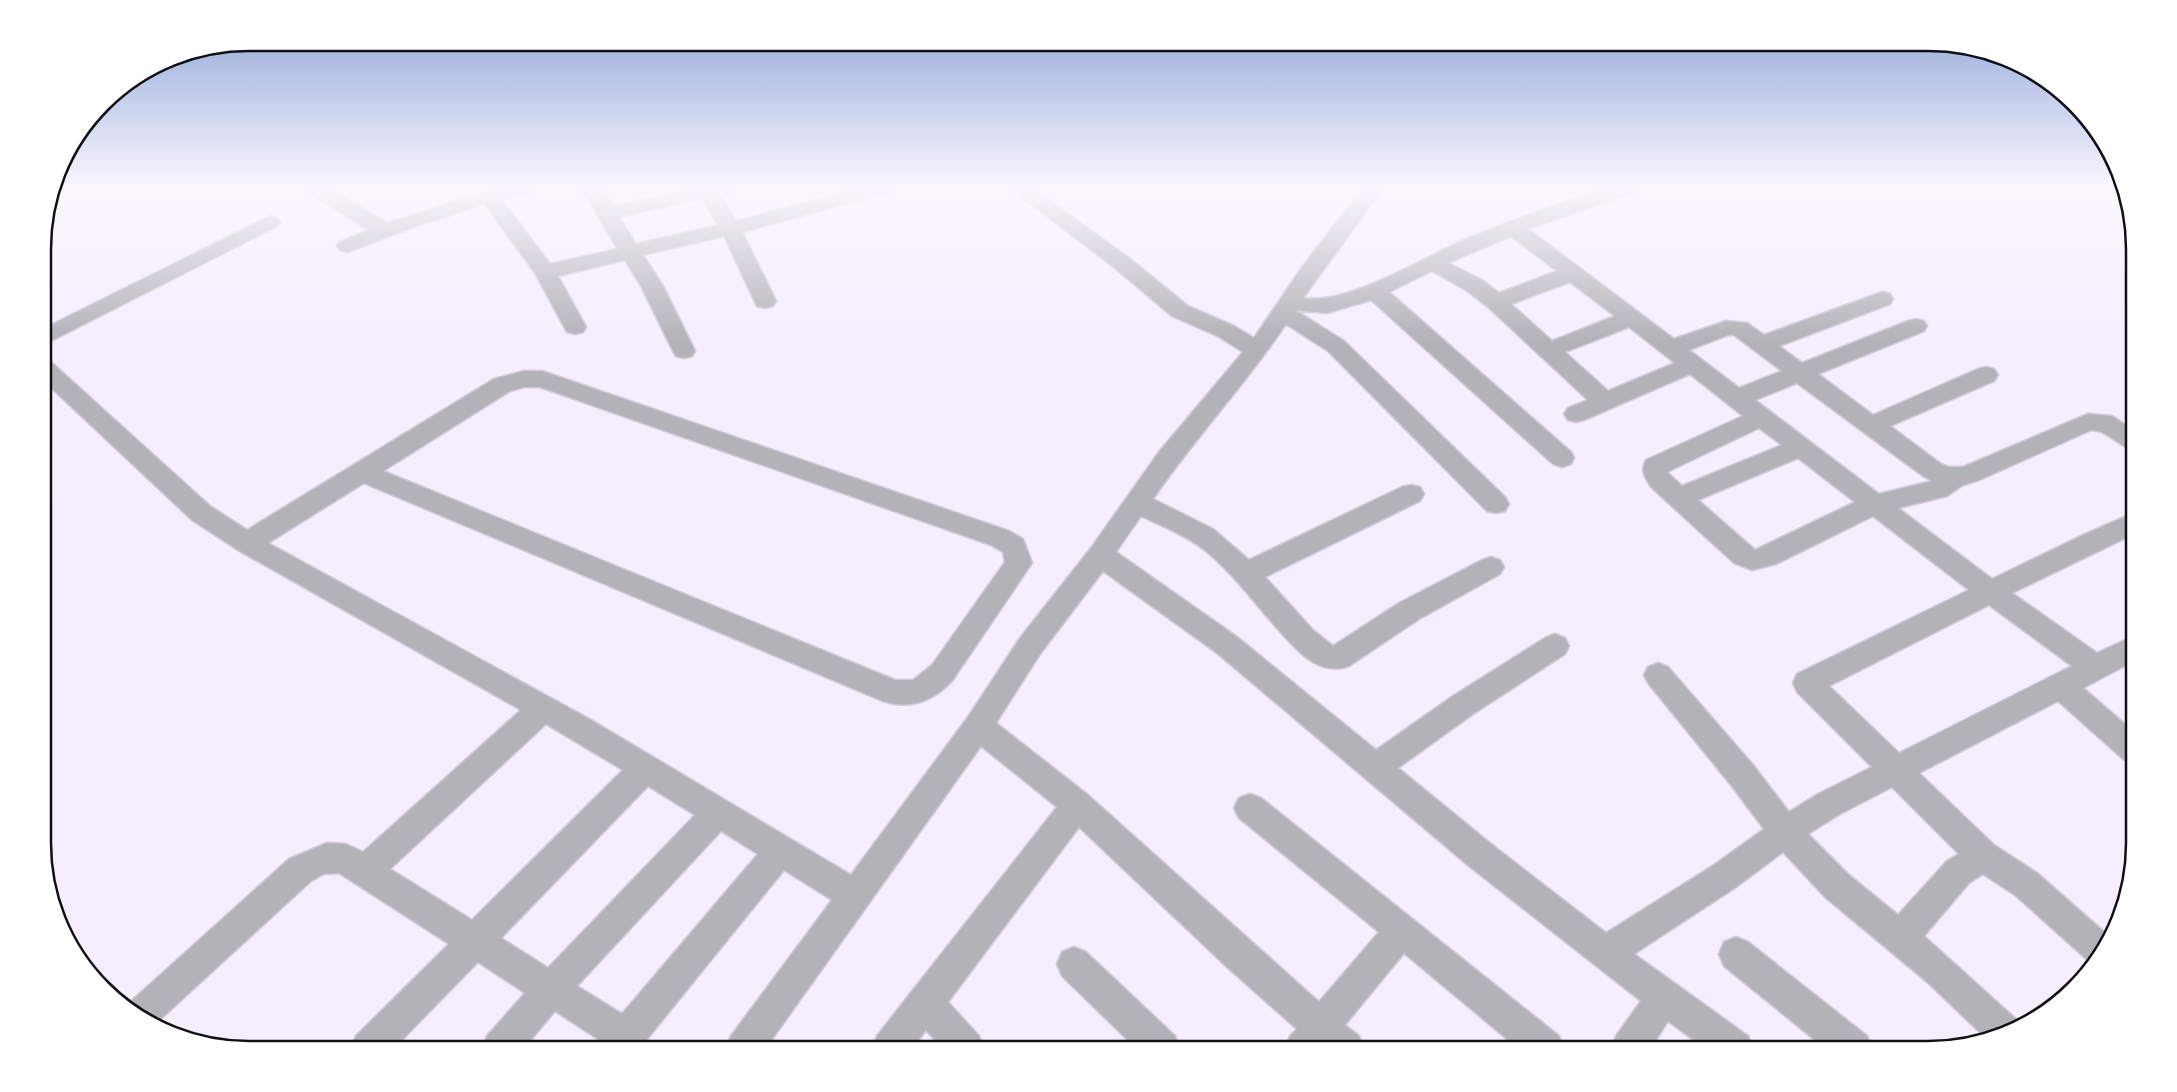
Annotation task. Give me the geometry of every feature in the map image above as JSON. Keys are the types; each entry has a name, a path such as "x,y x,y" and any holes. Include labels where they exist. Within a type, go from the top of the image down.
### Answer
{"street":[{"path":"51,334 237,239"},
{"path":"347,246 363,239"},
{"path":"522,239 545,272 575,327"},
{"path":"623,239 652,286 684,351"},
{"path":"545,272 680,239"},
{"path":"735,239 765,301"},
{"path":"1089,239 1122,263 1180,311 1226,331 1257,350"},
{"path":"750,1041 978,726 1030,646 1100,555 1168,458 1257,350 1336,239"},
{"path":"1286,307 1326,306 1373,290 1488,239"},
{"path":"1528,239 1989,592 2095,668"},
{"path":"1432,263 1474,285 1496,302 1605,402"},
{"path":"1496,302 1573,273"},
{"path":"1373,290 1562,458"},
{"path":"1763,344 1882,299"},
{"path":"1286,307 1336,346 1496,504"},
{"path":"1549,350 1632,318"},
{"path":"1671,348 1733,326 1739,328 1932,470 1944,476 1955,478"},
{"path":"1737,398 1916,326"},
{"path":"1576,414 1692,364"},
{"path":"51,374 202,513 247,543 543,708 718,812 854,896"},
{"path":"1871,425 1986,375"},
{"path":"247,543 502,385 524,379 542,379 1000,538 1014,546 1019,564 942,673 929,687 911,694 892,692 362,472"},
{"path":"1762,417 1654,466 1654,473 1660,481 1743,556 1751,560 1760,560 1875,504 1938,489 1955,478 1968,475 2088,422 2104,422 2126,436"},
{"path":"1679,498 1801,447"},
{"path":"1246,574 1411,494"},
{"path":"1137,503 1210,540 1246,574 1298,633 1321,654 1330,658 1339,658 1409,611 1491,566"},
{"path":"2096,947 2026,884 1983,856 1807,682 1872,653 2080,546 2126,527"},
{"path":"1100,555 1227,645 1480,855 1605,953 1724,1041"},
{"path":"1376,767 1470,700 1555,646"},
{"path":"1605,953 1725,876 1785,832 1829,804 2126,652"},
{"path":"1658,675 1742,775 1785,832 1837,886 1938,969 2000,1027"},
{"path":"2060,685 2126,743"},
{"path":"365,871 543,708"},
{"path":"978,726 1077,805 1240,956 1312,1038 1402,930"},
{"path":"378,1041 645,768"},
{"path":"896,1041 1077,805"},
{"path":"1250,808 1536,1041"},
{"path":"507,1041 551,989 718,812"},
{"path":"622,1041 780,851"},
{"path":"1900,938 1958,872 1983,856"},
{"path":"145,1011 300,870 322,858 332,857 346,859 551,989 617,1041"},
{"path":"1736,954 1834,1041"},
{"path":"1074,964 1154,1041"},
{"path":"1634,1041 1664,997"},
{"path":"925,1002 959,1041"}]}
